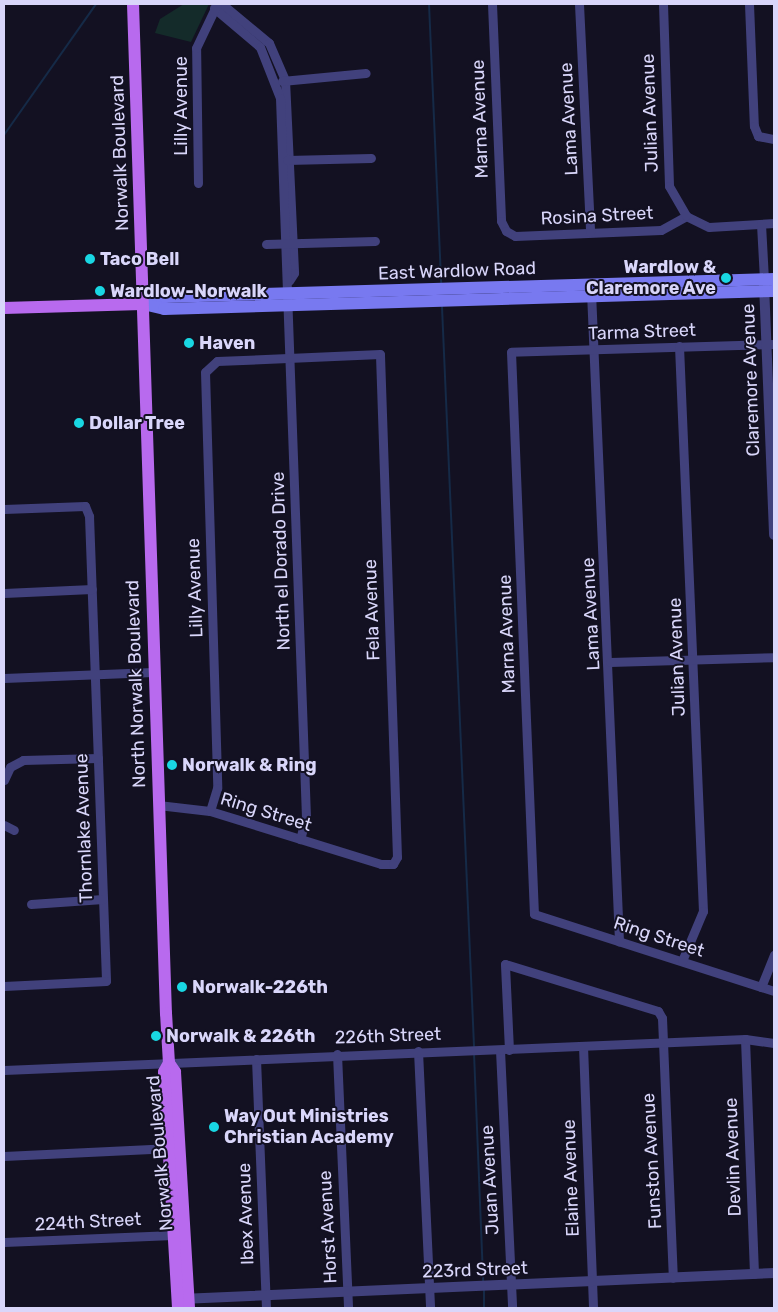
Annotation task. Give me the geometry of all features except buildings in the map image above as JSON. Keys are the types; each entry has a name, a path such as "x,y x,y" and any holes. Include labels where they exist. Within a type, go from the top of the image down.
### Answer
{"main road":[{"name":"Norwalk Boulevard","path":"133,4 142,304"},
{"name":"East Wardlow Road","path":"4,308 142,304 165,297 289,293 419,296 769,285"},
{"name":"North Norwalk Boulevard","path":"142,304 158,805 169,1062"},
{"name":"Norwalk Boulevard","path":"169,1062 164,1072 174,1148 183,1304"},
{"name":"Norwalk Boulevard","path":"174,1148 173,1235 183,1304"}],"street":[{"name":"Marna Avenue","path":"492,4 501,221 506,231"},
{"name":"Lama Avenue","path":"579,4 590,232"},
{"name":"Julian Avenue","path":"663,4 669,186 686,216"},
{"path":"749,4 758,136 774,139"},
{"name":"North el Dorado Drive","path":"218,5 261,35 281,81 292,160 288,206"},
{"name":"North el Dorado Drive","path":"218,5 255,43 281,81 282,160 288,206 289,243 294,272 289,293 306,817 300,840"},
{"name":"Lilly Avenue","path":"198,183 194,62 201,31 218,5"},
{"path":"255,43 261,35"},
{"path":"281,81 366,73"},
{"path":"282,160 372,158"},
{"name":"Rosina Street","path":"506,231 515,236 662,230 686,216"},
{"path":"686,216 709,227 774,223"},
{"name":"Claremore Avenue","path":"761,224 769,285 774,535"},
{"path":"266,244 375,241"},
{"name":"Lama Avenue","path":"591,291 610,662 619,941"},
{"name":"Tarma Street","path":"512,352 770,344"},
{"name":"Julian Avenue","path":"679,346 702,911 682,962"},
{"name":"Marna Avenue","path":"512,352 534,914"},
{"name":"Fela Avenue","path":"291,357 380,354 397,858 393,864"},
{"name":"Lilly Avenue","path":"210,811 217,788 205,372 209,364 291,357"},
{"name":"Thornlake Avenue","path":"4,509 85,506 89,516 106,981 4,986"},
{"path":"4,593 92,589"},
{"path":"610,662 774,656"},
{"path":"4,678 154,672"},
{"path":"4,780 10,767 24,760 98,758"},
{"name":"Ring Street","path":"158,805 210,811 300,840 393,864"},
{"path":"4,825 14,830"},
{"path":"31,904 103,898"},
{"name":"Ring Street","path":"534,914 774,991"},
{"path":"761,987 774,954"},
{"name":"Funston Avenue","path":"504,1050 505,964 658,1011 663,1043 673,1278"},
{"name":"226th Street","path":"4,1070 336,1054 504,1050 745,1039 774,1043"},
{"name":"Devlin Avenue","path":"745,1039 754,1274"},
{"name":"Elaine Avenue","path":"583,1046 592,1308"},
{"name":"Juan Avenue","path":"504,1050 512,1308"},
{"path":"418,1051 430,1308"},
{"name":"Horst Avenue","path":"336,1054 348,1308"},
{"name":"Ibex Avenue","path":"256,1059 266,1308"},
{"path":"4,1156 174,1148"},
{"name":"224th Street","path":"4,1242 173,1235"},
{"name":"223rd Street","path":"183,1304 266,1295 774,1273"}],"green space":[{"path":"184,4 209,4 191,42 155,33 160,19"}],"waterway":[{"path":"4,135 96,4"},
{"path":"429,4 441,284"},
{"path":"442,307 474,1046"},
{"path":"474,1053 483,1281"},
{"path":"484,1288 484,1308"}],"place":[{"name":"Taco Bell","path":"90,259"},
{"name":"Wardlow & Claremore Ave","path":"726,278"},
{"name":"Wardlow-Norwalk","path":"100,291"},
{"name":"Haven","path":"189,343"},
{"name":"Dollar Tree","path":"79,423"},
{"name":"Norwalk & Ring","path":"172,765"},
{"name":"Norwalk-226th","path":"182,987"},
{"name":"Norwalk & 226th","path":"156,1036"},
{"name":"Way Out Ministries Christian Academy","path":"214,1127"}]}
